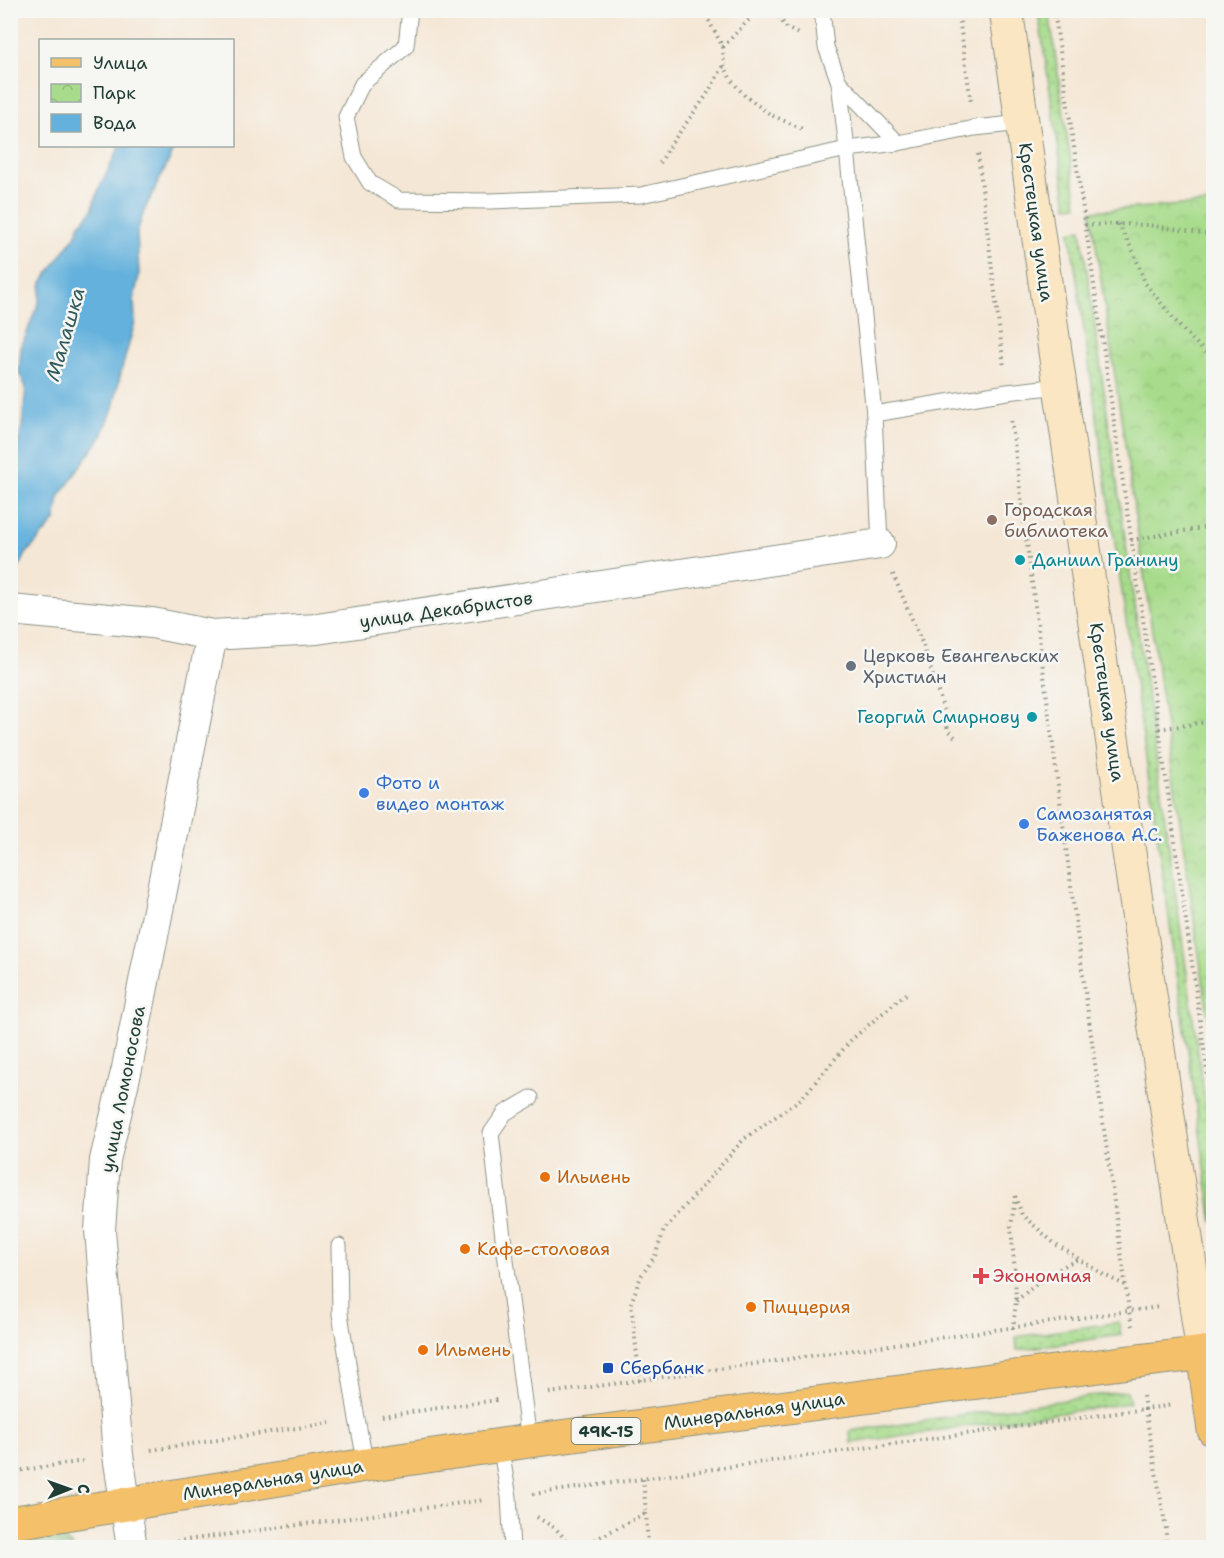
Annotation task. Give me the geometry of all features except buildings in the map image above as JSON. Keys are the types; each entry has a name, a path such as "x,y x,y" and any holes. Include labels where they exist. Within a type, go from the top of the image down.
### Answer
{"main road":[{"name":"Крестецкая улица","path":"1006,10 1060,386 1208,1353 1214,1430"},
{"name":"Минеральная улица","path":"10,1522 515,1443 1137,1360 1208,1353"}],"street":[{"name":"улица Декабристов","path":"10,610 152,623 212,634 317,629 880,544"},
{"name":"улица Ломоносова","path":"132,1548 118,1455 100,1230 105,1160 127,1068 212,634"}],"lane":[{"path":"410,10 406,46 362,84 346,117 354,157 370,183 399,200 490,201 641,195 847,149 1023,123"},
{"path":"822,10 826,47 839,82 847,149 874,414 880,544"},
{"path":"839,82 898,143"},
{"path":"874,414 1060,386"},
{"path":"512,1548 509,1497 522,1396 491,1133 505,1113 531,1098"},
{"path":"339,1246 340,1314 366,1465"}],"path":[{"path":"703,10 723,47 724,65 731,80 745,96 771,115 847,149"},
{"path":"723,47 758,10"},
{"path":"958,10 1077,933 1133,1333"},
{"path":"1054,10 1214,1120"},
{"path":"641,195 671,144 706,96 724,65"},
{"path":"1118,224 1134,253 1144,283 1182,329 1214,361"},
{"path":"1085,225 1147,225 1214,235"},
{"path":"1131,540 1214,526"},
{"path":"880,544 923,645 948,730 955,737"},
{"path":"1159,729 1214,721"},
{"path":"640,1381 631,1303 641,1276 655,1256 664,1230 744,1139 802,1098 851,1040 904,995 910,993"},
{"path":"1013,1329 1016,1301 1011,1227 1015,1196 1022,1215 1054,1243 1104,1275 1126,1286"},
{"path":"1016,1301 1055,1270 1079,1258"},
{"path":"10,1472 357,1419 1161,1307"},
{"path":"1142,1389 1166,1529 1166,1548"},
{"path":"163,1545 1173,1405"},
{"path":"643,1479 648,1548"},
{"path":"509,1497 556,1529 573,1548"},
{"path":"579,1548 646,1513"}],"green space":[{"path":"1038,11 1049,11 1077,205 1067,206"},
{"path":"1214,204 1213,1050 1091,211"},
{"path":"1081,229 1213,1157 1213,1223 1070,232"},
{"path":"1119,1322 1121,1335 1017,1350 1016,1337"},
{"path":"1127,1391 1130,1403 851,1443 850,1431"},
{"path":"61,1536 73,1547 11,1547 11,1544 21,1540"}],"water":[{"name":"Малашка","path":"120,147 176,147 144,211 137,232 139,275 134,299 135,322 113,408 103,434 59,497 55,521 26,554 20,566 11,572 11,462 22,427 26,387 19,372 21,348 39,302 42,282 78,232 79,225 92,211 98,191"}],"place":[{"name":"Городская библиотека","path":"992,520"},
{"name":"Даниил Гранину","path":"1020,560"},
{"name":"Церковь Евангельских Христиан","path":"851,666"},
{"name":"Георгий Смирнову","path":"1032,717"},
{"name":"Фото и видео монтаж","path":"364,793"},
{"name":"Самозанятая Баженова А.С.","path":"1024,824"},
{"name":"Ильиень","path":"545,1177"},
{"name":"Кафе-столовая","path":"465,1249"},
{"name":"Экономная","path":"981,1276"},
{"name":"Пиццерия","path":"751,1307"},
{"name":"Ильмень","path":"423,1350"},
{"name":"Сбербанк","path":"608,1368"}]}
